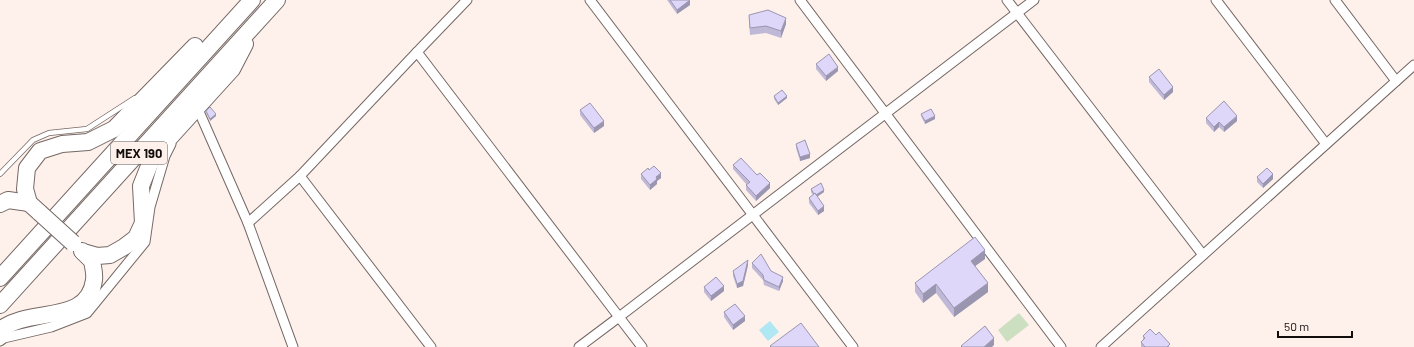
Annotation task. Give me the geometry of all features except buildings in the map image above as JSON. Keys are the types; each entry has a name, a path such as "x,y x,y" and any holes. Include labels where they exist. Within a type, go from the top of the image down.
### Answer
{"highway":[{"path":"0,330 6,325 31,317 69,311 80,305 90,294 94,279 92,261 34,208 25,189 27,168 40,151 62,144 88,142 114,129 239,0"},
{"name":"MEX 190","path":"0,278 252,0"},
{"name":"MEX 190","path":"0,305 277,0"},
{"path":"78,248 97,256 110,255 136,238 143,223 141,186 153,156 232,69 257,22"},
{"path":"0,204 8,200 34,208"}],"street":[{"path":"248,223 300,176 467,0"},
{"path":"590,0 853,347"},
{"path":"800,0 1061,347"},
{"path":"1007,0 1202,255"},
{"path":"579,347 1034,0"},
{"path":"1216,0 1326,144"},
{"path":"1335,0 1396,81"},
{"path":"417,52 642,347"},
{"path":"1101,347 1414,65"},
{"path":"197,107 248,223 293,347"},
{"path":"0,341 4,338 51,327 87,313 145,242 150,207 165,156 183,123"},
{"path":"300,176 431,347"}],"lane":[{"path":"0,174 33,140 49,133 87,129 165,78"}],"green space":[{"path":"1019,313 1029,325 1007,342 998,330"}],"water":[{"path":"770,321 779,332 768,341 759,330"}]}
